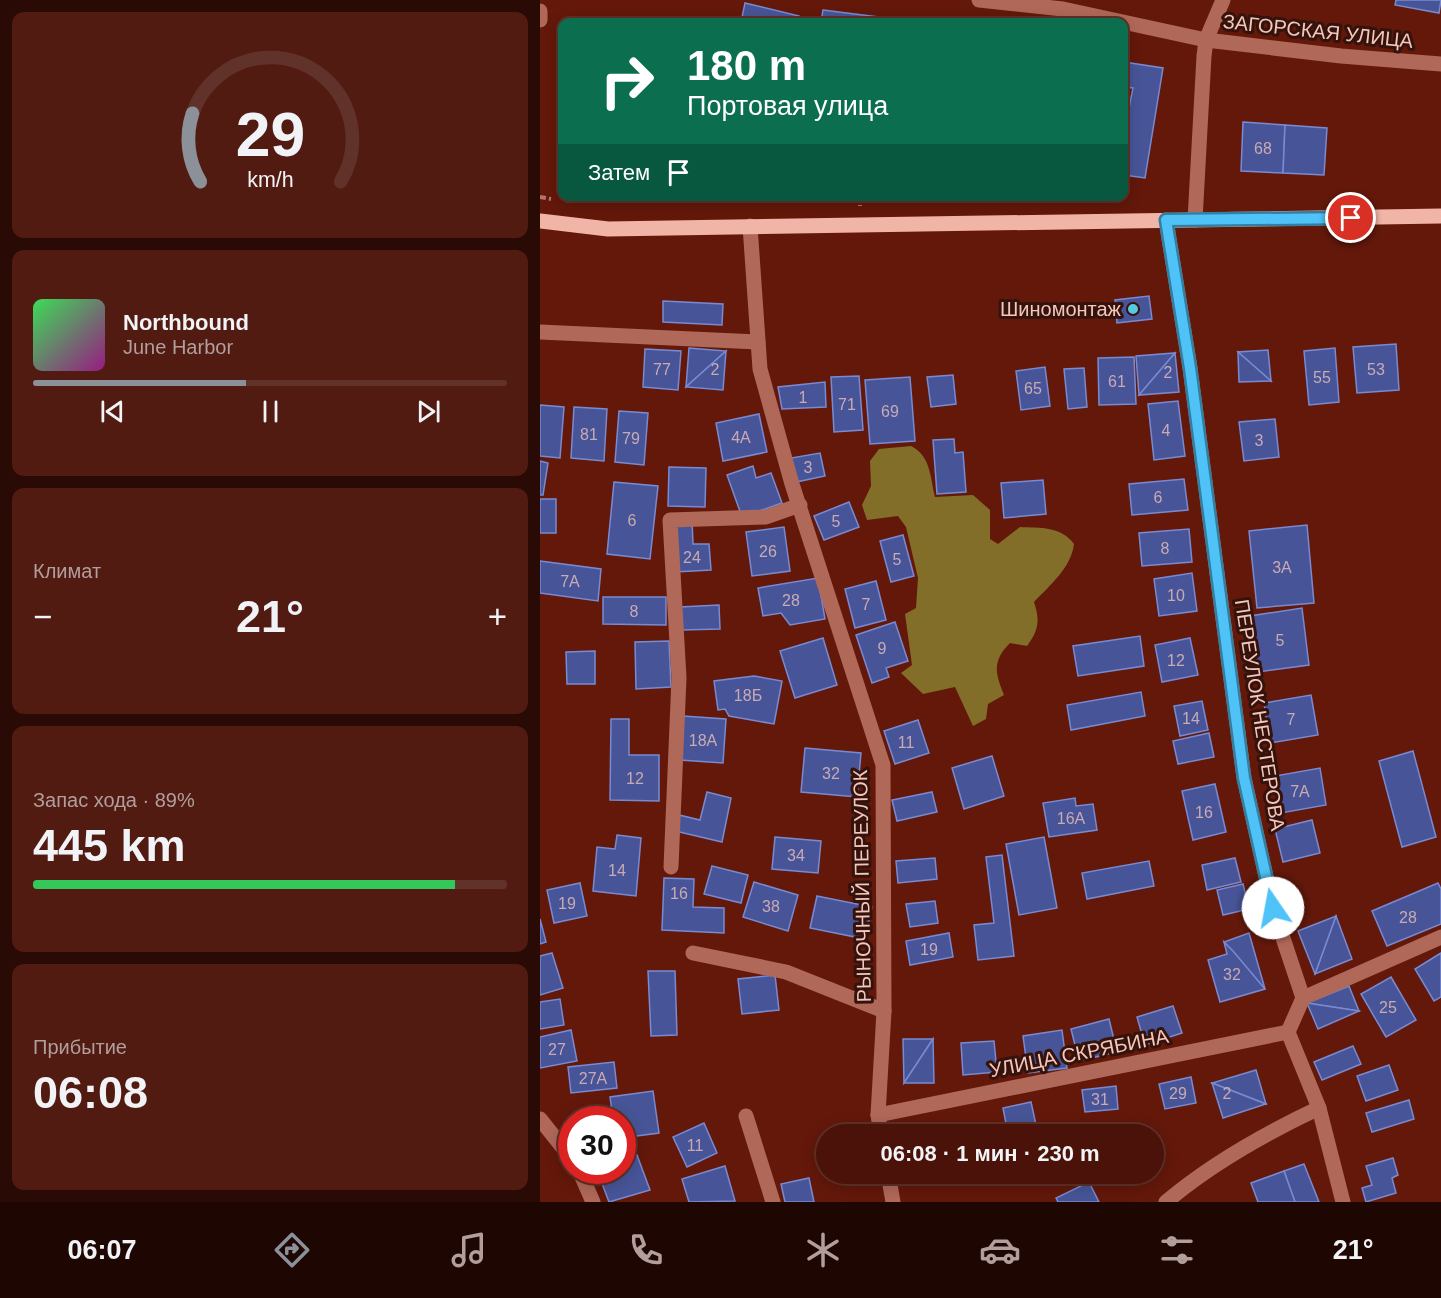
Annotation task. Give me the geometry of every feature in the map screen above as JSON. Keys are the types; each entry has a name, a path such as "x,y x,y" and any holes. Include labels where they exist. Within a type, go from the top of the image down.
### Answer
{"main road":[{"path":"540,220 608,229 1441,216"}],"street":[{"name":"ЗАГОРСКАЯ УЛИЦА","path":"979,0 1064,9 1105,18"},
{"path":"1195,220 1206,40 1223,0"},
{"path":"540,11 540,20"},
{"name":"ЗАГОРСКАЯ УЛИЦА","path":"1128,23 1206,40 1341,56 1441,64"},
{"name":"ПЕРЕУЛОК НЕСТЕРОВА","path":"1166,220 1190,368 1244,778 1273,908 1303,998"},
{"name":"РЫНОЧНЫЙ ПЕРЕУЛОК","path":"750,226 760,369 792,484 883,765 884,1011 879,1124"},
{"path":"540,332 758,342"},
{"path":"671,867 679,678 670,520 766,517 800,505"},
{"path":"1342,1202 1318,1108 1288,1032 1303,998 1441,937"},
{"path":"693,953 786,972 884,1011"},
{"name":"УЛИЦА СКРЯБИНА","path":"878,1115 1288,1032"},
{"path":"1166,1202 1191,1180 1265,1134 1318,1108"},
{"path":"746,1116 773,1202"},
{"path":"540,1119 558,1142"},
{"path":"585,1184 593,1202"},
{"path":"890,1184 893,1202"}],"path":[{"path":"540,197 558,201"}],"shaded area":[{"path":"911,446 918,450 926,461 935,497 973,495 990,510 990,539 998,544 1020,527 1056,531 1069,538 1074,544 1069,561 1053,583 1034,602 1037,625 1031,640 1027,646 1010,643 1000,656 997,674 1004,695 988,704 986,719 973,726 955,687 923,694 901,673 912,665 905,614 916,608 918,578 906,527 898,516 867,520 862,505 871,486 870,461 879,449"}],"building":[{"path":"1396,0 1441,0 1439,13 1395,5"},
{"path":"745,3 799,16 798,18 742,18"},
{"path":"823,10 886,18 822,18"},
{"path":"1128,63 1163,68 1145,178 1128,176 1128,113 1133,88 1128,87"},
{"path":"1243,122 1285,125 1283,173 1241,171"},
{"path":"1285,125 1327,128 1324,175 1283,173"},
{"name":"Шиномонтаж","path":"1149,296 1152,319 1117,323 1115,300"},
{"path":"663,301 723,304 722,325 663,322"},
{"path":"1396,344 1399,390 1357,393 1353,347"},
{"path":"689,348 726,351 686,387"},
{"path":"1335,348 1339,402 1309,405 1304,351"},
{"path":"645,349 681,351 678,390 643,387"},
{"path":"1268,350 1271,381 1238,352"},
{"path":"726,351 723,390 686,387"},
{"path":"1238,352 1271,381 1239,382"},
{"path":"1175,353 1139,395 1136,356"},
{"path":"1175,353 1179,392 1139,395"},
{"path":"1134,357 1136,404 1099,405 1098,358"},
{"path":"1045,367 1050,406 1021,410 1016,371"},
{"path":"1084,368 1087,407 1068,409 1064,369"},
{"path":"953,375 956,404 931,407 927,377"},
{"path":"859,376 863,430 834,432 831,377"},
{"path":"910,377 915,441 870,444 865,380"},
{"path":"825,382 826,407 782,409 778,387"},
{"path":"1178,401 1185,456 1154,460 1148,404"},
{"path":"540,405 564,407 560,458 540,456"},
{"path":"574,407 607,409 604,461 571,458"},
{"path":"619,411 648,413 644,465 615,462"},
{"path":"759,414 767,452 723,461 716,423"},
{"path":"1275,419 1279,457 1244,461 1239,422"},
{"path":"954,439 955,453 963,452 966,492 937,494 933,440"},
{"path":"820,453 825,476 796,482 791,458"},
{"path":"540,461 548,463 543,495 540,495"},
{"path":"753,466 756,478 771,473 782,503 742,517 727,475"},
{"path":"669,467 706,468 705,507 668,506"},
{"path":"1184,479 1188,510 1132,515 1129,484"},
{"path":"1043,480 1046,514 1004,518 1001,483"},
{"path":"614,482 658,486 650,559 607,554"},
{"path":"540,499 556,499 556,533 540,533"},
{"path":"849,502 859,527 824,540 814,516"},
{"path":"692,520 693,544 709,544 711,570 675,572 673,522"},
{"path":"1307,525 1314,603 1257,608 1249,531"},
{"path":"784,527 790,571 752,576 746,532"},
{"path":"1189,529 1192,562 1142,566 1139,533"},
{"path":"903,535 914,576 891,582 880,541"},
{"path":"540,561 601,569 598,601 540,593"},
{"path":"1192,573 1197,611 1159,616 1154,579"},
{"path":"818,578 825,619 790,625 781,613 763,616 758,588"},
{"path":"876,581 886,620 855,628 845,589"},
{"path":"603,597 666,597 666,625 603,624"},
{"path":"719,605 720,629 681,630 680,607"},
{"path":"1302,608 1309,665 1258,672 1250,616"},
{"path":"895,622 908,661 886,668 889,677 872,683 856,635"},
{"path":"1140,636 1144,666 1078,676 1073,646"},
{"path":"823,638 837,685 795,698 780,651"},
{"path":"1190,638 1198,675 1162,682 1155,645"},
{"path":"669,641 671,687 636,689 635,642"},
{"path":"595,651 595,684 567,684 566,652"},
{"path":"754,676 782,681 774,724 729,716 725,709 718,710 714,681"},
{"path":"1141,692 1145,716 1071,730 1067,705"},
{"path":"1311,695 1318,735 1270,743 1264,703"},
{"path":"1202,701 1208,730 1180,736 1174,706"},
{"path":"683,716 726,719 723,763 680,760"},
{"path":"611,719 629,719 629,755 659,755 659,801 610,800"},
{"path":"918,720 929,753 895,764 884,731"},
{"path":"1209,733 1214,757 1178,764 1173,741"},
{"path":"805,748 861,753 857,797 801,792"},
{"path":"1413,751 1436,837 1402,847 1379,761"},
{"path":"992,756 1004,796 964,809 952,768"},
{"path":"1320,768 1326,805 1281,813 1275,776"},
{"path":"1215,784 1226,832 1193,840 1182,791"},
{"path":"707,792 731,798 722,842 675,831 679,815 700,820"},
{"path":"932,792 937,812 897,821 892,800"},
{"path":"1075,798 1076,806 1093,804 1097,830 1049,837 1043,803"},
{"path":"1312,820 1320,853 1283,862 1275,829"},
{"path":"617,835 641,838 636,896 593,891 597,847 615,849"},
{"path":"775,837 821,841 818,873 772,869"},
{"path":"1044,837 1057,908 1019,915 1006,844"},
{"path":"1002,855 1014,956 978,960 974,925 994,923 986,857"},
{"path":"935,858 937,879 898,883 896,861"},
{"path":"1235,858 1241,882 1207,890 1202,865"},
{"path":"1149,861 1154,886 1087,899 1082,873"},
{"path":"712,866 748,875 741,903 704,894"},
{"path":"664,878 694,879 693,907 724,908 724,933 662,930"},
{"path":"754,882 798,895 788,931 743,917"},
{"path":"580,883 587,916 554,923 547,890"},
{"path":"1438,883 1441,889 1441,924 1387,946 1372,911"},
{"path":"1243,884 1249,909 1223,915 1217,890"},
{"path":"817,896 872,907 865,939 810,928"},
{"path":"935,901 938,923 910,927 906,904"},
{"path":"1336,916 1352,959 1315,974"},
{"path":"1336,916 1315,974 1298,931"},
{"path":"540,919 546,942 540,944"},
{"path":"949,933 953,957 910,965 906,941"},
{"path":"1249,933 1265,989 1224,942"},
{"path":"1224,942 1265,989 1220,1002 1208,960 1227,954"},
{"path":"552,953 563,988 540,995 540,956"},
{"path":"1441,953 1441,997 1434,1001 1415,969"},
{"path":"648,971 675,971 677,1035 651,1036"},
{"path":"775,975 779,1010 742,1014 738,979"},
{"path":"1391,977 1416,1020 1386,1037 1361,994"},
{"path":"1349,986 1359,1011 1307,1003"},
{"path":"560,999 564,1025 540,1029 540,1002"},
{"path":"1307,1003 1359,1011 1318,1029"},
{"path":"1173,1006 1182,1033 1145,1045 1137,1017"},
{"path":"1109,1019 1117,1052 1079,1061 1071,1029"},
{"path":"571,1030 577,1061 540,1068 540,1037"},
{"path":"1062,1030 1067,1068 1028,1073 1023,1036"},
{"path":"903,1039 933,1039 904,1083"},
{"path":"933,1039 934,1083 904,1083"},
{"path":"994,1041 997,1072 963,1075 961,1043"},
{"path":"1353,1046 1361,1064 1322,1080 1314,1062"},
{"path":"614,1062 617,1088 571,1093 568,1067"},
{"path":"1389,1065 1398,1090 1366,1101 1357,1076"},
{"path":"1256,1070 1266,1104 1212,1083"},
{"path":"1191,1077 1196,1103 1165,1109 1159,1084"},
{"path":"1212,1083 1266,1104 1223,1118"},
{"path":"1116,1086 1118,1109 1085,1112 1082,1090"},
{"path":"653,1091 659,1133 636,1136 636,1106 611,1106 610,1097"},
{"path":"1409,1100 1414,1119 1372,1132 1366,1113"},
{"path":"1031,1102 1036,1124 1006,1124 1003,1108"},
{"path":"704,1123 717,1153 687,1167 673,1137"},
{"path":"636,1155 650,1190 609,1202 602,1184 636,1184"},
{"path":"1393,1158 1398,1175 1392,1178 1396,1193 1366,1202 1362,1188 1372,1185 1366,1166"},
{"path":"1304,1164 1319,1202 1295,1202 1284,1171"},
{"path":"725,1166 735,1201 689,1202 682,1179"},
{"path":"1284,1171 1295,1202 1258,1202 1251,1183"},
{"path":"809,1178 814,1202 785,1202 781,1184"},
{"path":"1085,1184 1090,1184 1099,1202 1058,1202 1056,1198"}],"place":[{"name":"Шиномонтаж","path":"1133,309"}],"route":[{"path":"1273,908 1244,778 1190,368 1166,220 1351,218"}]}
